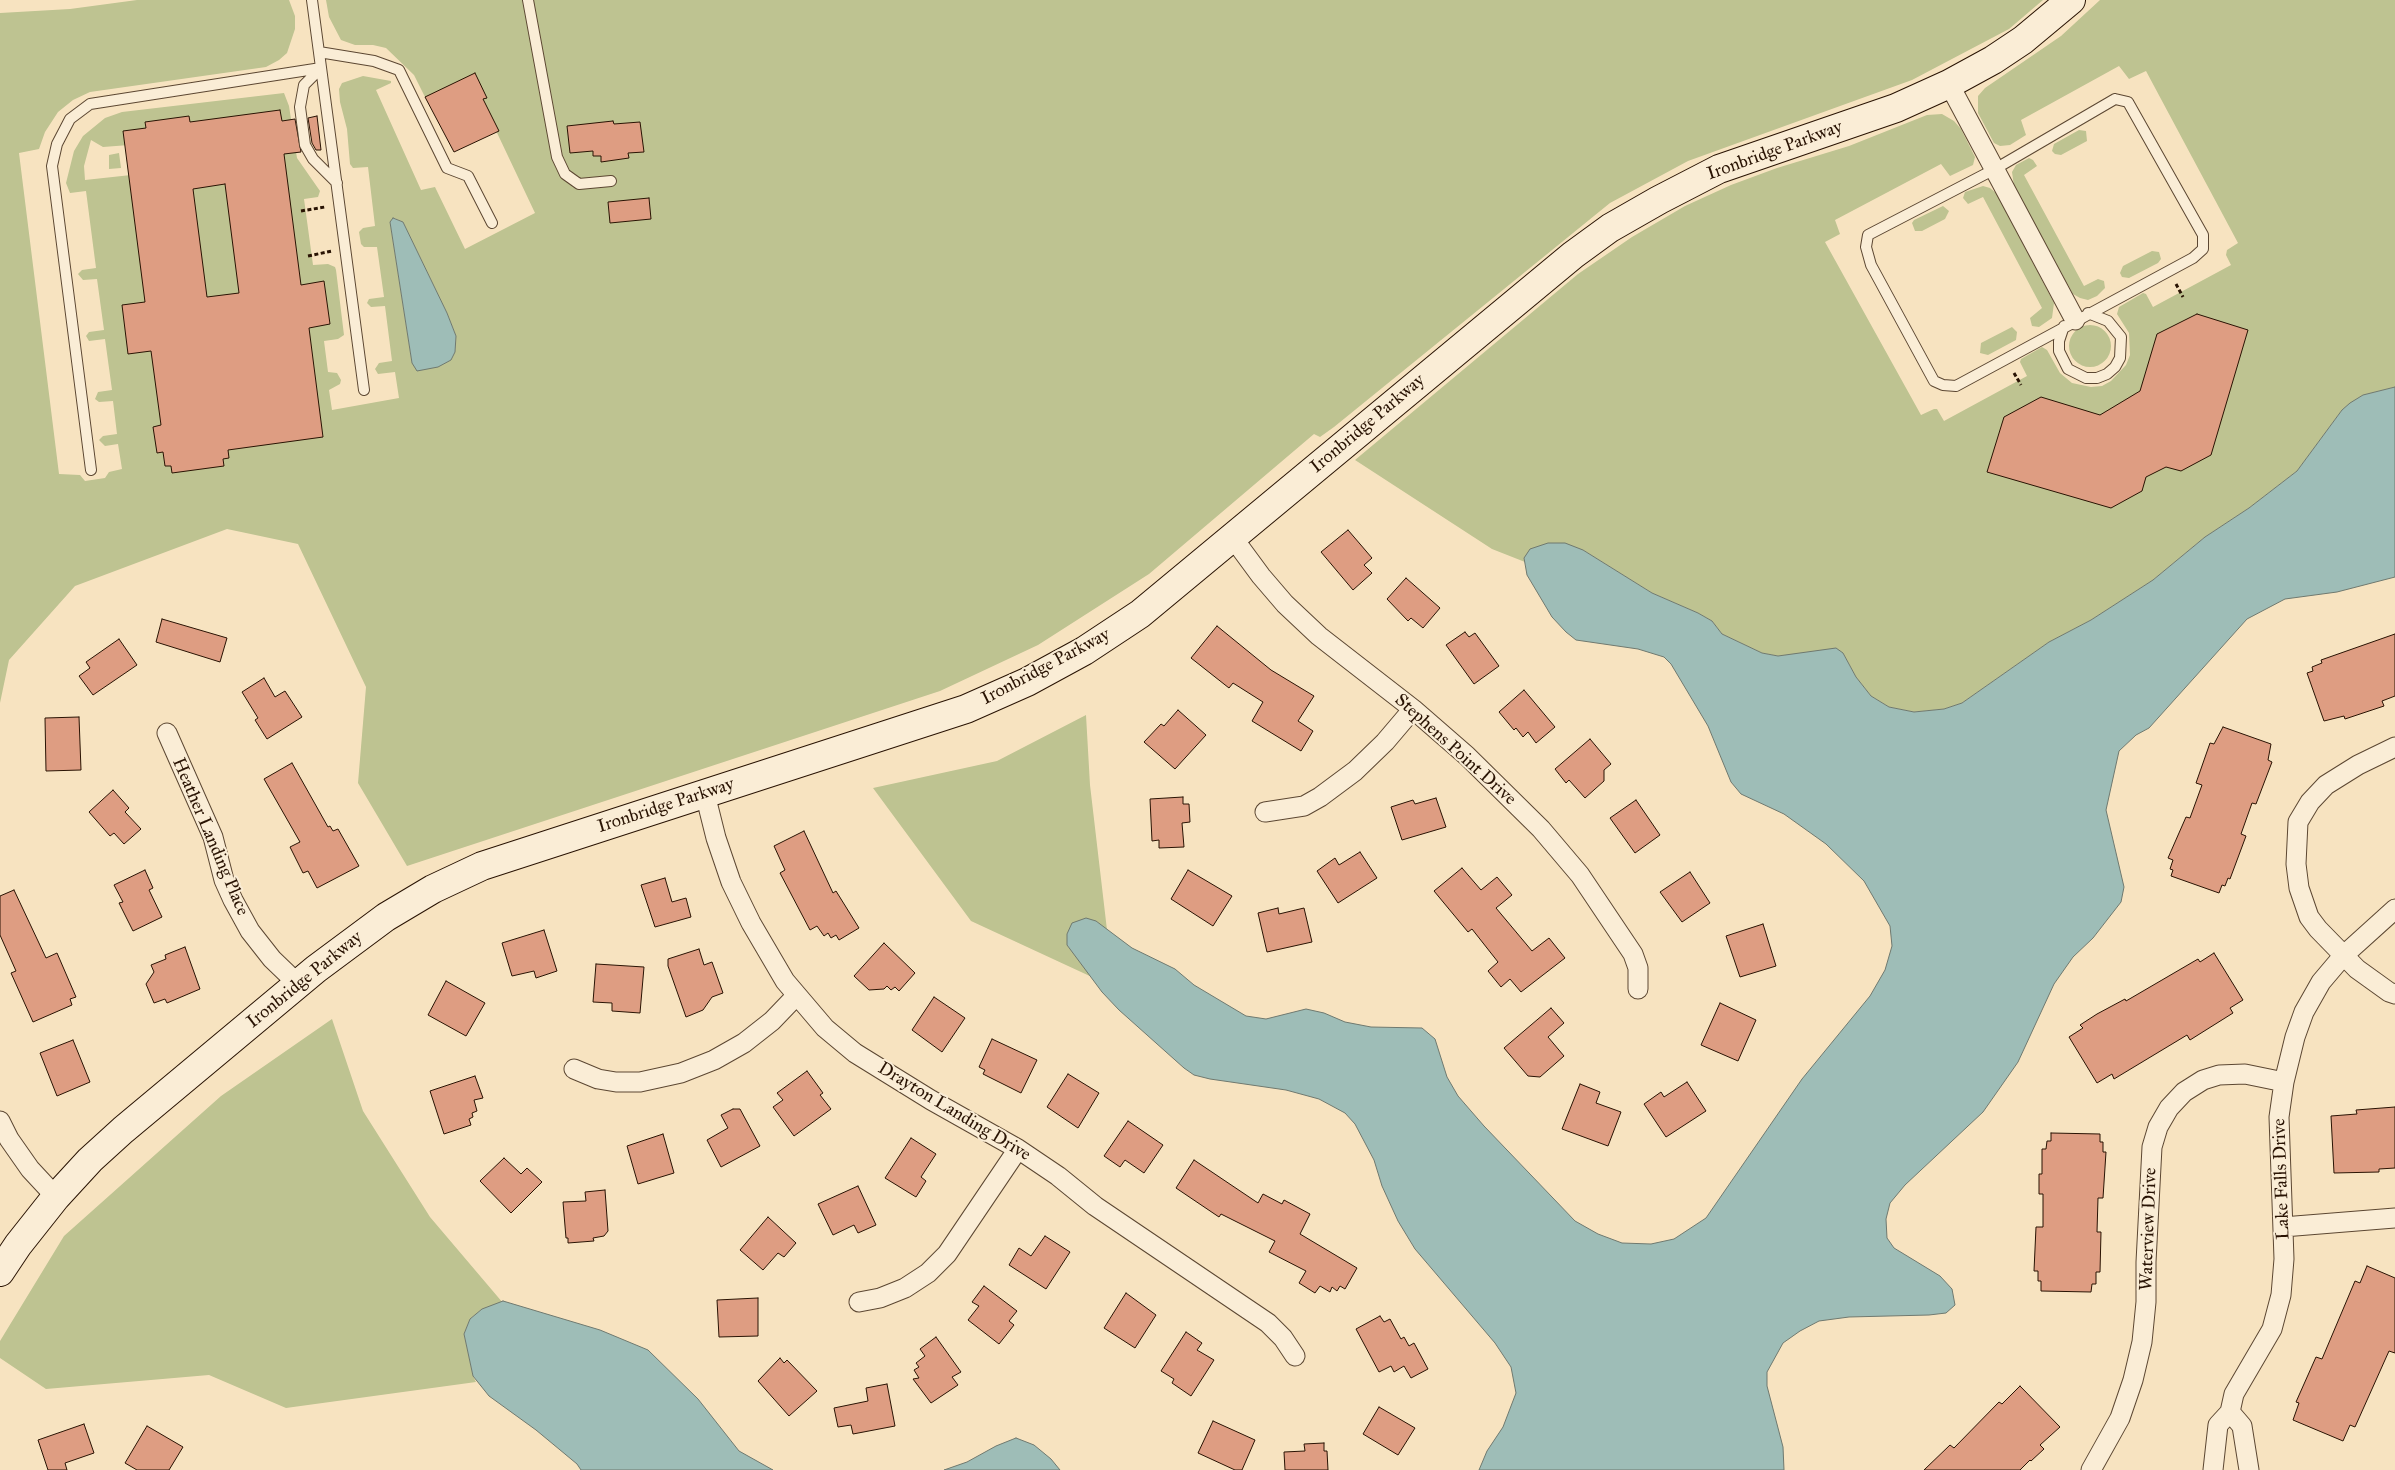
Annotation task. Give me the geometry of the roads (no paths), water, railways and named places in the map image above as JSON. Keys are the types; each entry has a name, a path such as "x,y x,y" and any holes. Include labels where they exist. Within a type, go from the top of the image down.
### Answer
{"street":[{"name":"Ironbridge Parkway","path":"0,1272 18,1245 56,1197 90,1160 123,1130 298,984 386,917 433,889 473,870 532,848 966,709 1027,682 1084,651 1140,614 1573,255 1610,228 1720,168 1896,108 1949,84 1993,60 2023,40 2071,0"},
{"path":"1949,84 2076,320"},
{"name":"Stephens Point Drive","path":"1233,538 1279,597 1319,636 1413,709 1481,769 1541,829 1580,875 1633,954 1638,968 1638,989"},
{"path":"1266,812 1304,806 1320,797 1355,771 1379,748 1413,709"},
{"name":"Heather Landing Place","path":"166,733 213,837 224,880 233,900 250,931 272,959 298,984"},
{"path":"2395,747 2358,765 2326,785 2310,802 2298,822 2296,864 2299,888 2308,917 2343,956 2381,986 2395,994"},
{"name":"Drayton Landing Drive","path":"705,794 716,838 731,882 751,923 796,996 825,1028 856,1054 931,1100 1018,1149 1058,1176 1095,1206 1268,1322 1283,1338 1295,1356"},
{"name":"Lake Falls Drive","path":"2213,1470 2218,1425 2230,1412 2234,1394 2272,1329 2281,1295 2284,1259 2278,1117 2284,1082 2304,1012 2321,982 2343,956 2395,909"},
{"path":"574,1069 598,1079 616,1082 640,1082 681,1073 714,1060 744,1043 772,1021 796,996"},
{"name":"Waterview Drive","path":"2092,1470 2120,1418 2133,1380 2142,1342 2146,1302 2146,1262 2152,1147 2158,1127 2169,1108 2184,1092 2203,1080 2219,1075 2245,1074 2284,1082"},
{"path":"0,1121 9,1139 30,1169 56,1197"},
{"path":"859,1302 880,1298 905,1288 928,1274 947,1254 1018,1149"},
{"path":"2283,1227 2395,1218"},
{"path":"2230,1412 2242,1426 2249,1470"}],"lane":[{"path":"312,0 364,390"},
{"path":"528,0 555,148 564,174 579,184 611,181"},
{"path":"319,52 374,61 399,70 446,168 468,176 492,223"},
{"path":"321,68 304,85 300,107 306,145 313,159 336,183"},
{"path":"90,470 52,166 57,144 70,120 90,104 321,68"},
{"path":"2115,100 2128,102 2203,235 2203,249 2193,258 1956,386 1943,386 1934,381 1871,265 1866,248 1868,235 1995,169 2115,100"},
{"path":"2076,320 2108,320 2121,337 2120,358 2115,368 2107,374 2096,378 2086,378 2068,369 2059,351 2059,341 2076,320"}],"water":[{"path":"393,218 403,222 447,313 456,336 455,352 451,360 438,367 417,371 412,363 390,222"},
{"path":"2395,387 2395,577 2337,592 2285,599 2247,619 2149,728 2136,735 2119,751 2106,810 2124,887 2121,902 2093,938 2073,957 2054,984 2018,1062 1983,1112 1905,1185 1890,1203 1886,1219 1887,1238 1894,1248 1940,1276 1952,1289 1955,1305 1946,1313 1929,1315 1849,1317 1819,1321 1783,1343 1767,1372 1767,1386 1783,1447 1784,1470 1479,1470 1487,1451 1503,1427 1516,1393 1511,1367 1495,1343 1415,1249 1398,1221 1382,1186 1374,1160 1355,1124 1345,1113 1319,1099 1286,1090 1194,1075 1119,1010 1102,992 1067,945 1067,934 1072,923 1086,918 1096,921 1132,948 1175,969 1194,985 1246,1016 1266,1019 1306,1009 1324,1013 1345,1022 1371,1027 1422,1028 1435,1039 1447,1077 1458,1096 1484,1126 1575,1221 1598,1234 1622,1243 1651,1244 1674,1239 1706,1218 1802,1079 1870,996 1885,970 1892,946 1890,926 1864,881 1826,844 1784,814 1741,794 1731,782 1708,726 1671,664 1664,657 1638,649 1576,640 1566,632 1552,617 1527,575 1524,558 1530,549 1548,543 1565,543 1583,550 1652,593 1698,613 1712,621 1722,634 1762,653 1778,656 1836,648 1843,653 1856,677 1871,696 1889,707 1914,712 1944,709 1962,703 2049,642 2091,620 2153,580 2205,537 2249,508 2297,471 2342,410 2350,403 2363,395"},
{"path":"503,1301 600,1330 648,1350 698,1399 739,1451 773,1470 581,1470 577,1464 536,1430 489,1396 473,1376 464,1334 470,1319 482,1309"},
{"path":"1016,1438 1034,1445 1051,1459 1060,1470 944,1470 967,1462 996,1446"}]}
